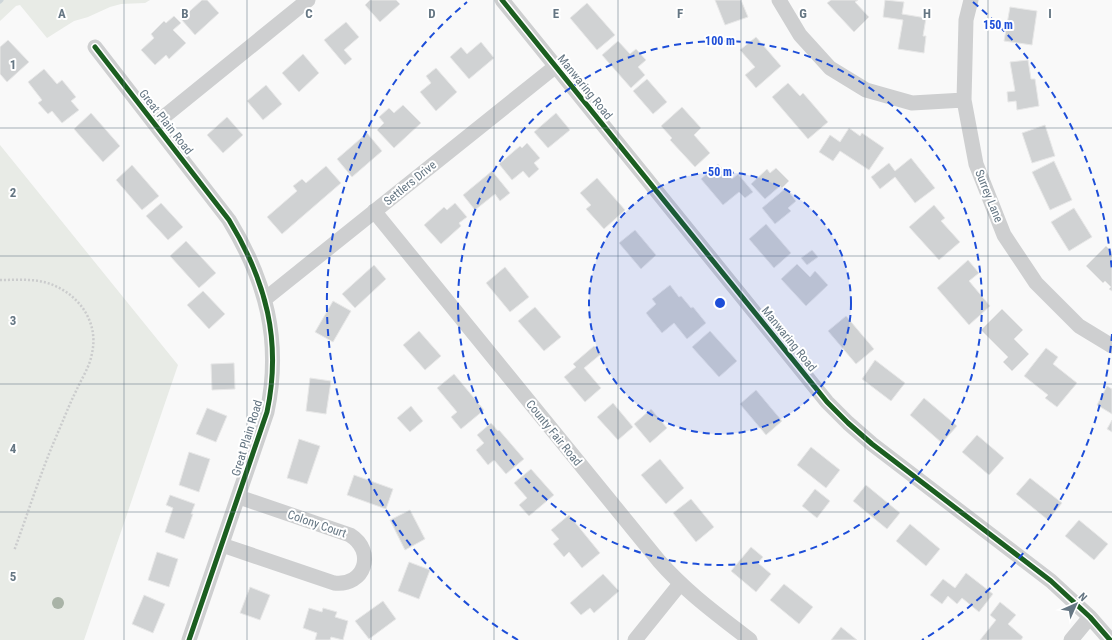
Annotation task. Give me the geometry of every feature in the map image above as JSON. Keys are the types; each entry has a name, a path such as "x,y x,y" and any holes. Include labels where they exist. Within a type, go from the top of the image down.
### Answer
{"street":[{"name":"Great Plain Road","path":"155,124 308,0"},
{"name":"Manwaring Road","path":"502,0 809,381 837,413 872,444 1051,581 1090,616 1110,640"},
{"path":"779,0 800,36 830,68 866,90 912,103 964,100"},
{"name":"Surrey Lane","path":"971,0 966,20 964,100 976,164 1004,235 1036,283 1079,326 1112,346"},
{"name":"Great Plain Road","path":"95,47 229,220 247,251 256,273 265,299 272,334 272,385 266,417 189,640"},
{"name":"Settlers Drive","path":"265,299 556,66"},
{"name":"County Fair Road","path":"374,211 644,543 680,584 695,598 750,640"},
{"name":"Colony Court","path":"222,545 334,583 344,583 353,580 364,566 364,552 358,541 350,535 239,497"},
{"path":"635,640 680,584"},
{"path":"1071,640 1090,616"}],"path":[{"path":"0,280 31,280 48,283 61,288 71,295 85,311 92,325 94,335 91,358 54,441 14,551"}],"shaded area":[{"path":"0,0 150,0 145,3 121,4 110,7 88,17 74,21 47,38 20,5 16,6 0,21"},
{"path":"0,145 178,365 84,640 0,640"}],"building":[{"path":"202,0 207,0 219,13 195,35 181,19"},
{"path":"370,0 396,0 400,4 380,22 365,5"},
{"path":"715,0 741,0 748,17 725,25"},
{"path":"831,0 858,0 855,2 869,17 854,32 827,3"},
{"path":"885,0 904,2 902,14 926,18 923,36 926,36 924,53 898,49 903,20 883,17"},
{"path":"587,3 615,35 597,50 570,18"},
{"path":"1010,7 1037,11 1032,45 1004,41"},
{"path":"174,16 181,23 173,30 186,43 169,59 166,55 155,65 141,50 154,38 151,34 164,21 166,23"},
{"path":"346,22 359,37 344,50 352,59 345,65 324,40"},
{"path":"756,37 781,66 756,88 745,75 755,67 740,50"},
{"path":"8,40 29,62 7,82 0,74 0,47"},
{"path":"618,41 630,54 636,49 646,60 638,67 645,75 631,88 602,55"},
{"path":"481,42 494,58 469,79 450,57 461,47 467,54"},
{"path":"303,54 319,73 299,92 282,73"},
{"path":"1028,60 1031,79 1035,79 1039,106 1017,110 1016,101 1008,102 1007,92 1015,91 1010,62"},
{"path":"436,68 457,92 436,111 420,92 431,83 426,76"},
{"path":"44,69 57,84 62,80 76,97 71,101 79,110 62,123 52,111 48,114 38,103 42,100 28,82"},
{"path":"647,79 667,102 653,114 633,91"},
{"path":"788,83 800,96 803,93 828,122 808,139 772,97"},
{"path":"266,85 282,104 263,120 247,101"},
{"path":"403,105 421,123 394,148 377,130 384,123 379,117 389,108 394,113"},
{"path":"682,107 701,128 694,135 710,153 695,167 670,140 672,138 661,126"},
{"path":"91,113 120,146 103,162 74,129"},
{"path":"556,113 570,130 548,148 534,132"},
{"path":"227,117 243,135 223,153 207,135"},
{"path":"1045,125 1055,156 1032,163 1022,133"},
{"path":"849,128 860,136 862,133 884,148 869,170 840,151 833,161 819,152 830,135 840,142"},
{"path":"367,133 382,151 352,177 337,159"},
{"path":"527,143 540,158 534,163 539,169 529,178 523,171 512,180 499,164 520,146 522,148"},
{"path":"911,158 935,188 915,203 895,177 880,189 871,177 889,163 895,171"},
{"path":"1054,161 1072,200 1050,210 1032,172"},
{"path":"718,164 732,179 738,174 753,192 745,198 739,192 723,205 701,179"},
{"path":"132,165 159,196 142,210 116,180"},
{"path":"326,166 341,183 282,234 267,217 297,191 293,186 302,179 306,183"},
{"path":"776,168 789,181 782,188 780,186 765,199 751,184 767,169 770,173"},
{"path":"492,171 510,193 500,201 495,194 475,210 463,195"},
{"path":"597,178 625,210 604,229 586,209 591,205 580,193"},
{"path":"786,188 796,201 788,208 791,211 775,224 762,208"},
{"path":"161,203 183,227 168,240 146,216"},
{"path":"455,203 467,217 459,223 461,226 441,244 424,225 444,207 447,210"},
{"path":"934,205 945,218 941,221 960,242 939,260 909,227"},
{"path":"1074,208 1092,237 1069,251 1051,222"},
{"path":"766,224 791,253 774,268 749,239"},
{"path":"635,230 656,255 641,269 619,243"},
{"path":"186,241 216,273 199,288 170,256"},
{"path":"1106,246 1112,252 1112,291 1109,289 1111,287 1105,281 1103,283 1086,266"},
{"path":"812,250 818,257 807,265 801,258"},
{"path":"968,260 979,273 969,281 990,306 969,325 937,288"},
{"path":"797,264 810,277 815,271 828,285 806,306 781,279"},
{"path":"374,265 386,279 355,308 342,294"},
{"path":"505,267 529,297 510,312 486,283"},
{"path":"670,285 679,297 681,296 691,308 693,307 706,323 687,339 674,323 662,333 646,313 656,304 652,299"},
{"path":"203,291 225,314 209,329 187,305"},
{"path":"333,301 351,311 333,342 315,332"},
{"path":"535,307 561,337 544,351 518,321"},
{"path":"1002,309 1023,330 1014,339 1029,354 1012,371 1003,362 1008,357 981,330"},
{"path":"846,316 874,349 856,364 828,331"},
{"path":"419,331 441,356 425,370 403,345"},
{"path":"710,331 737,361 719,377 692,347"},
{"path":"594,346 601,354 584,368 601,388 585,402 564,377 576,367 573,364"},
{"path":"1046,348 1058,357 1053,364 1077,383 1057,407 1045,398 1048,395 1024,376"},
{"path":"875,360 905,383 891,401 862,379"},
{"path":"234,363 235,389 212,390 211,364"},
{"path":"454,374 484,410 461,429 451,417 457,412 437,388"},
{"path":"310,378 331,381 326,414 306,411"},
{"path":"1107,386 1112,389 1112,414 1097,405"},
{"path":"756,390 782,421 766,435 740,404"},
{"path":"924,398 957,426 942,443 910,415"},
{"path":"613,403 633,427 618,440 597,417"},
{"path":"411,406 423,421 410,432 397,418"},
{"path":"207,408 227,416 216,442 196,434"},
{"path":"651,409 667,428 650,443 634,424"},
{"path":"1112,420 1112,432 1107,429"},
{"path":"491,423 524,459 506,474 494,460 488,465 476,450 484,443 477,435"},
{"path":"977,435 1004,458 989,475 962,452"},
{"path":"299,439 320,446 307,484 287,478"},
{"path":"811,447 840,470 826,488 797,465"},
{"path":"189,452 210,459 199,492 179,485"},
{"path":"660,459 684,488 666,504 641,475"},
{"path":"531,469 554,495 529,516 519,505 527,498 514,483"},
{"path":"354,475 393,489 386,509 347,495"},
{"path":"1030,478 1062,503 1048,520 1016,494"},
{"path":"866,485 900,513 887,529 853,501"},
{"path":"815,489 830,501 817,518 802,506"},
{"path":"170,495 195,504 184,539 165,532 173,508 166,505"},
{"path":"691,499 714,527 696,542 673,513"},
{"path":"410,510 425,539 405,550 390,520"},
{"path":"569,515 600,553 582,568 569,552 564,557 553,544 559,539 551,530"},
{"path":"1079,520 1108,544 1094,560 1065,536"},
{"path":"910,524 940,549 926,566 896,541"},
{"path":"751,547 763,557 758,563 771,574 756,592 731,571"},
{"path":"157,552 178,559 169,587 148,580"},
{"path":"409,562 430,570 419,599 398,591"},
{"path":"966,573 993,594 979,612 962,598 957,604 948,596 942,604 930,595 943,579 955,588"},
{"path":"603,574 619,591 594,613 590,608 581,615 570,603"},
{"path":"784,584 813,607 799,624 770,600"},
{"path":"250,587 270,595 260,620 240,613"},
{"path":"144,595 165,604 153,633 132,624"},
{"path":"383,601 396,619 369,639 355,621"},
{"path":"1000,602 1016,615 1008,624 1023,637 1021,640 980,640 996,620 990,615"},
{"path":"309,608 322,612 323,608 337,612 335,617 348,621 343,640 331,637 330,640 315,640 317,633 303,628"},
{"path":"841,627 857,640 831,640"}],"cycle path":[{"path":"502,0 827,402 872,444 1051,581 1090,617 1110,640"},
{"path":"95,47 229,220 253,266 268,312 273,361 267,412 189,640"}]}
